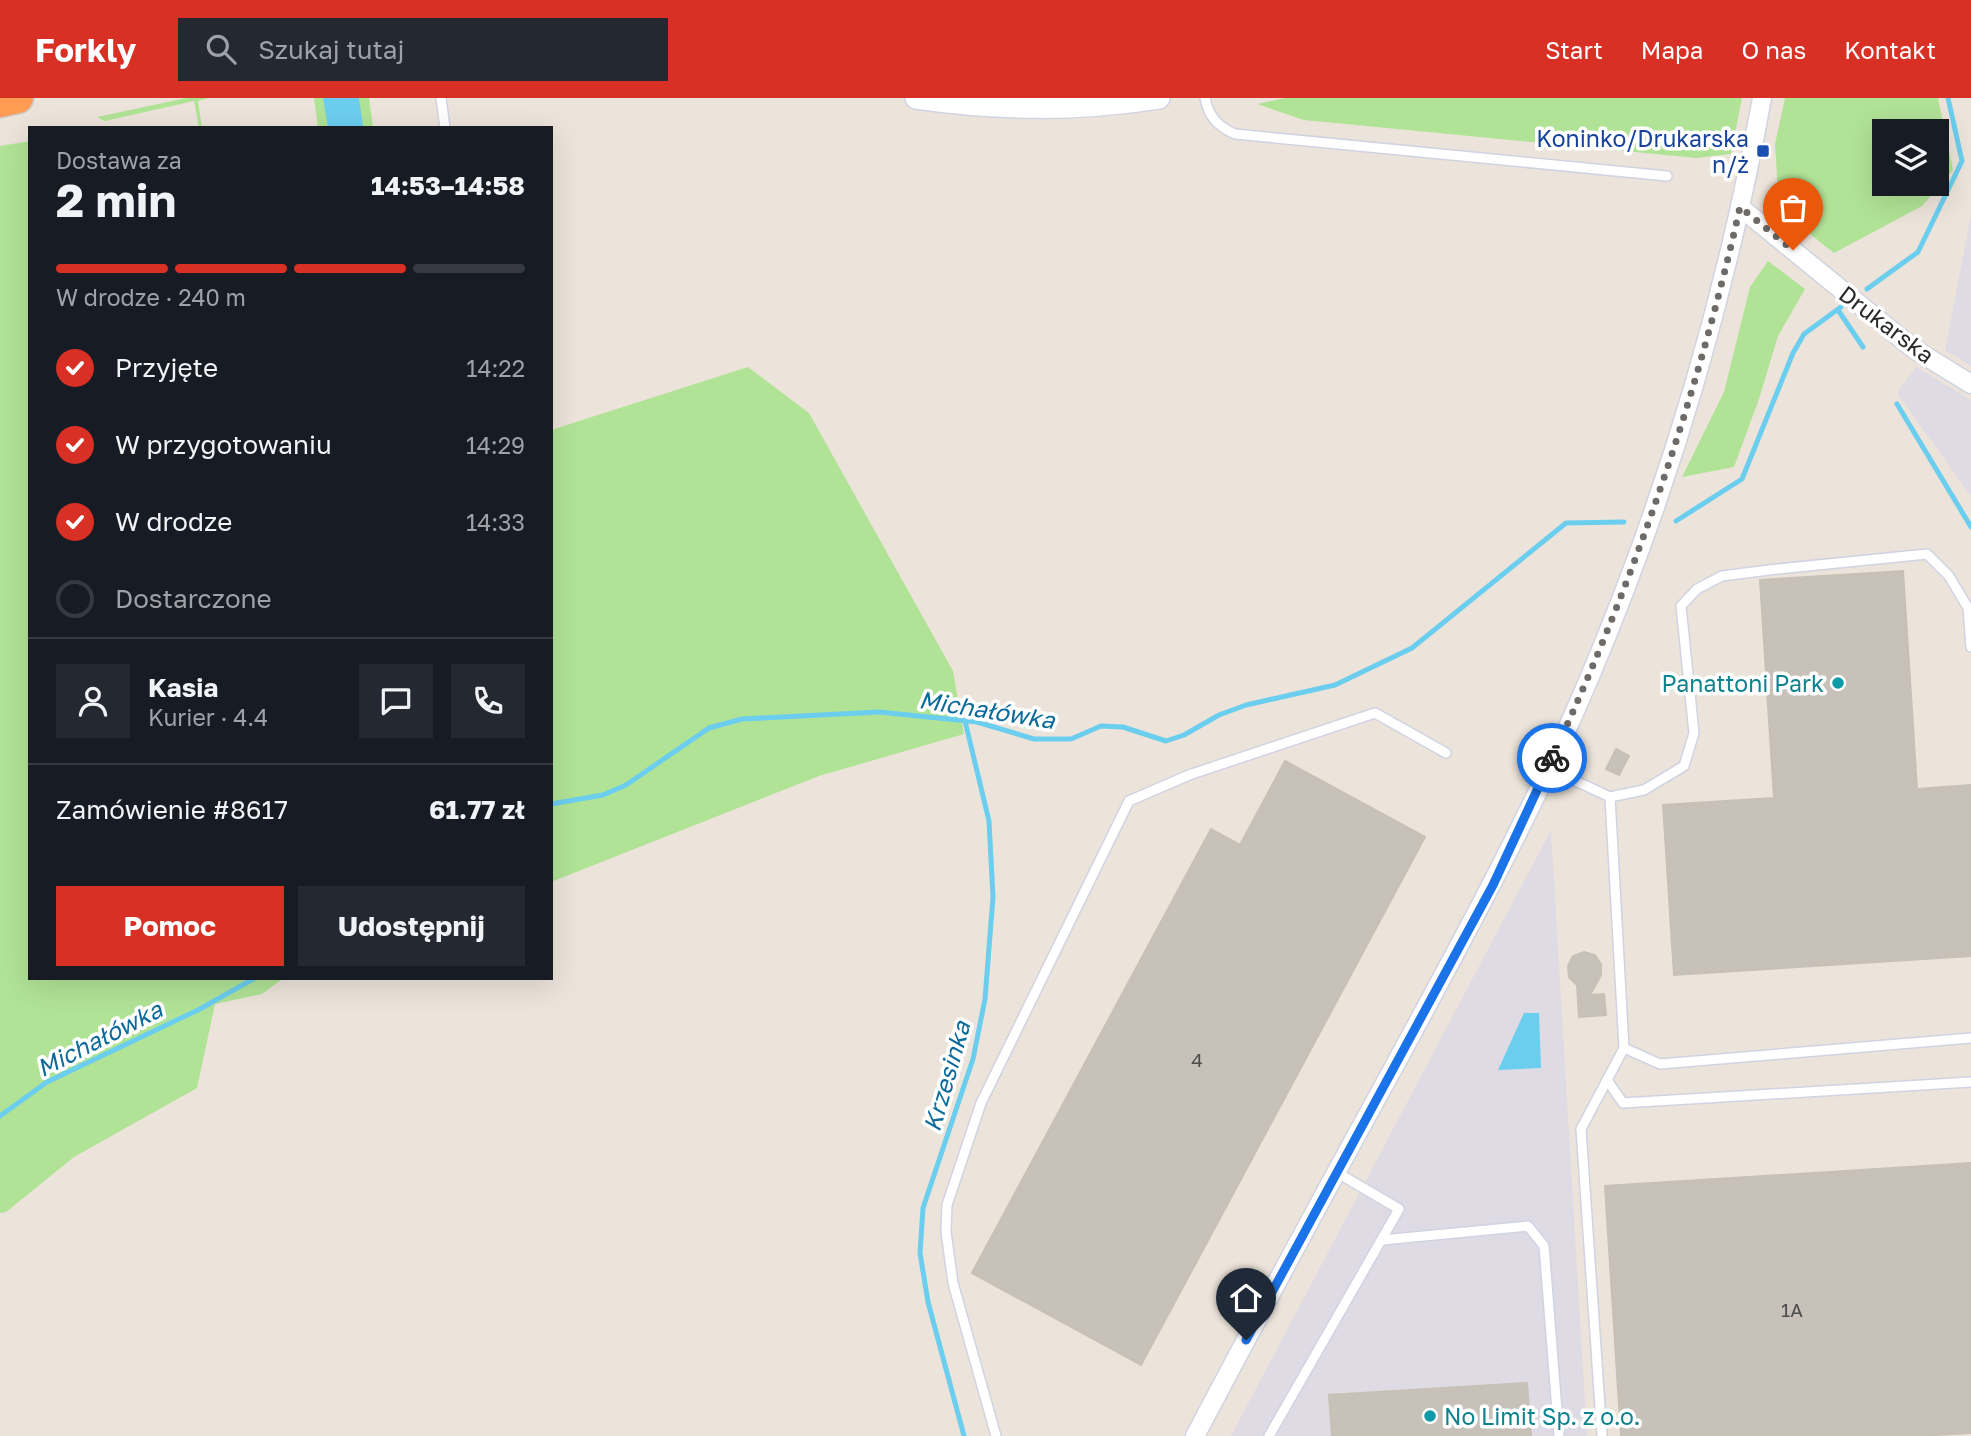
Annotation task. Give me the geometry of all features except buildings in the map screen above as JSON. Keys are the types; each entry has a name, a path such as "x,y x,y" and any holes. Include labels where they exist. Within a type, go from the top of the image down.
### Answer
{"highway":[{"path":"0,102 18,98"}],"street":[{"path":"916,98 1031,109 1097,106 1159,98"},
{"path":"1195,1436 1493,885 1615,617 1647,531 1709,338 1762,98"},
{"name":"Drukarska","path":"1740,207 1914,349 1971,384"}],"lane":[{"path":"440,98 445,126"},
{"path":"1205,98 1212,119 1235,134 1667,177"},
{"path":"1548,768 1610,797 1644,790 1684,766 1693,733 1681,606 1697,589 1722,576 1927,554 1949,576 1968,608 1971,647"},
{"path":"996,1436 953,1283 946,1232 947,1205 981,1103 1129,801 1189,775 1375,713 1446,753"},
{"path":"1602,1436 1581,1129 1624,1048 1610,797"},
{"path":"1624,1048 1660,1064 1971,1038"},
{"path":"1608,1080 1623,1103 1971,1082"},
{"path":"1269,1436 1399,1209 1336,1172"},
{"path":"1382,1240 1528,1226 1544,1246 1559,1436"}],"shaded area":[{"path":"1971,215 1971,366 1945,350"},
{"path":"1916,367 1971,400 1971,496 1897,393"},
{"path":"1551,830 1587,1436 1231,1436"}],"green space":[{"path":"186,98 209,98 198,101 202,126 199,126 194,101 105,121 97,117"},
{"path":"314,98 369,98 373,126 318,126"},
{"path":"1285,98 1742,98 1731,154 1696,158 1304,120 1257,104"},
{"path":"1785,98 1938,98 1942,119 1872,119 1872,196 1931,196 1922,206 1834,253 1779,210 1775,144"},
{"path":"28,141 28,980 281,980 262,994 215,1004 197,1088 74,1157 6,1212 0,1213 0,146"},
{"path":"1949,151 1953,170 1949,175"},
{"path":"1768,261 1805,289 1778,336 1734,467 1682,477 1724,392 1750,287"},
{"path":"748,367 809,413 953,671 964,734 819,776 553,881 553,429"}],"water":[{"path":"323,98 359,98 363,126 328,126"},
{"path":"1524,1013 1539,1013 1541,1068 1498,1070"}],"waterway":[{"name":"Michałówka","path":"1867,289 1918,252 1962,161 1948,98"},
{"name":"Michałówka","path":"1676,521 1742,479 1793,353 1804,334 1841,307"},
{"path":"1838,310 1863,347"},
{"path":"1897,404 1971,527"},
{"name":"Michałówka","path":"553,804 603,795 626,785 709,728 742,719 879,712 977,722 1034,739 1071,739 1101,726 1123,727 1166,741 1246,705 1335,685 1412,648 1566,523 1624,522"},
{"name":"Krzesinka","path":"964,1436 928,1302 920,1253 923,1208 973,1059 985,999 993,897 989,821 965,721"},
{"name":"Michałówka","path":"0,1116 47,1082 200,1009 251,980"}],"way so far":[{"path":"1552,758 1590,678 1647,531 1709,338 1740,207 1793,250"}],"place":[{"name":"Koninko/Drukarska n/ż","path":"1763,151"},
{"name":"Panattoni Park","path":"1838,683"},
{"name":"No Limit Sp. z o.o.","path":"1430,1416"}],"route":[{"path":"1246,1340 1493,885 1552,758"}]}
